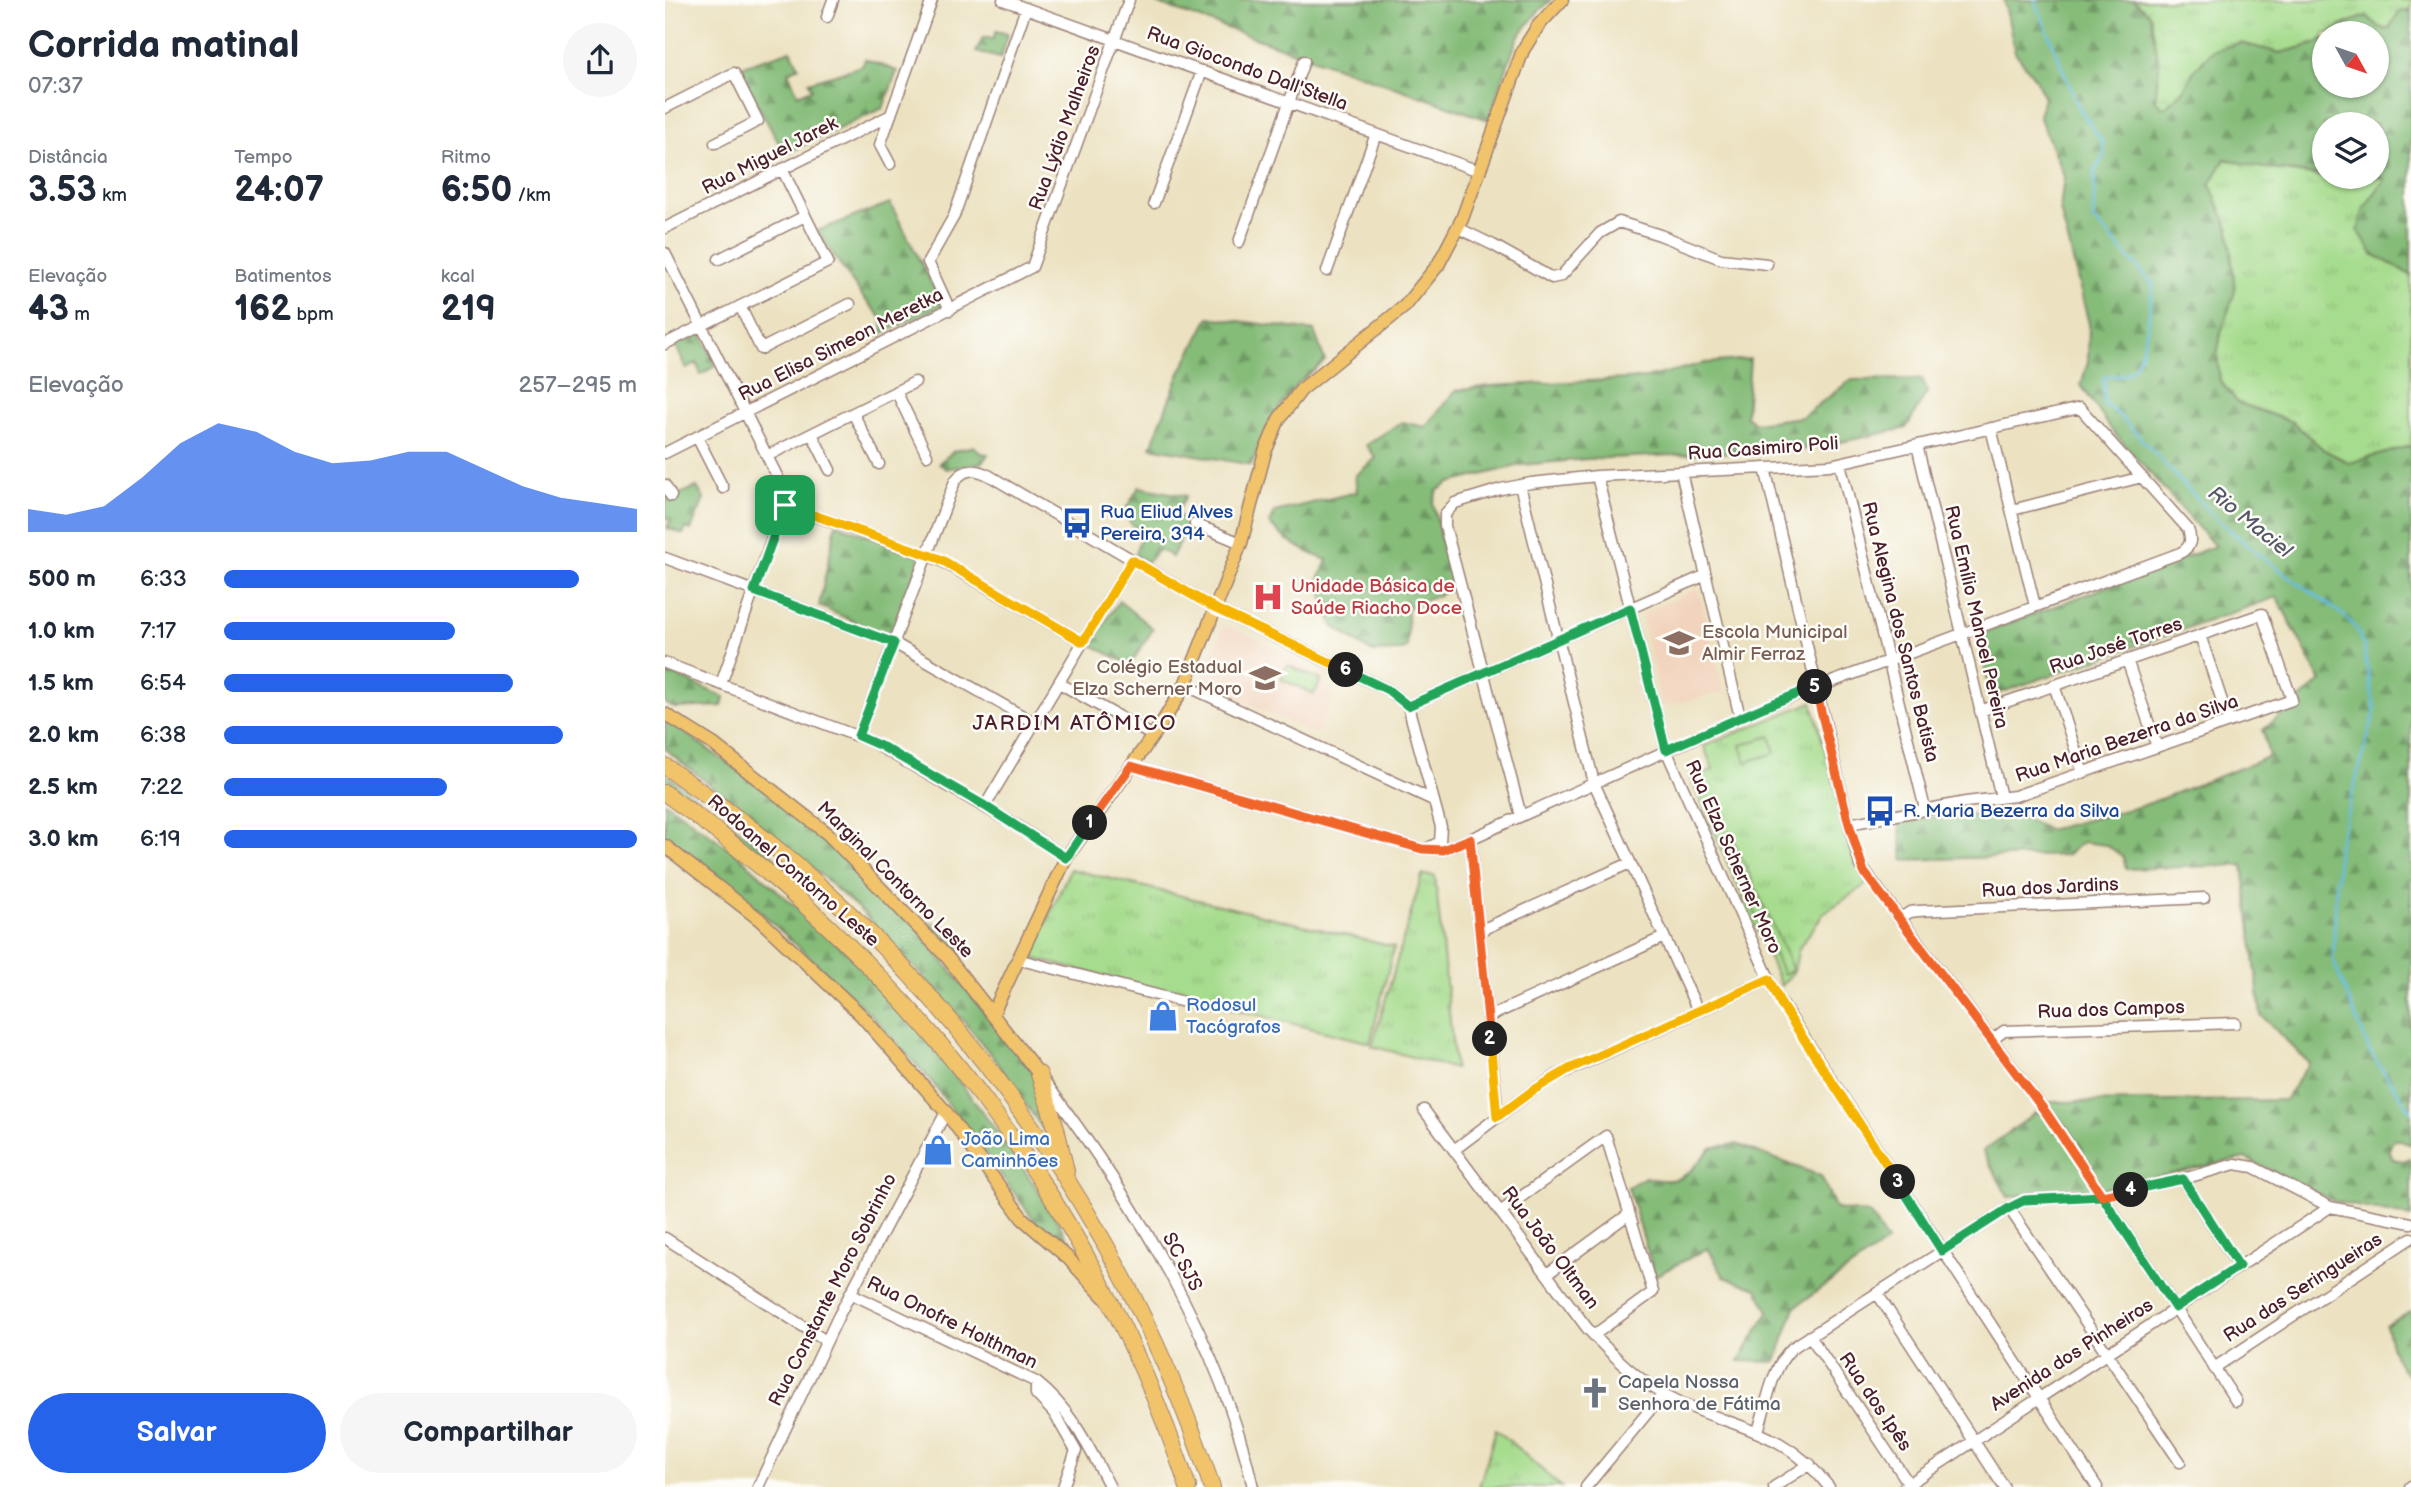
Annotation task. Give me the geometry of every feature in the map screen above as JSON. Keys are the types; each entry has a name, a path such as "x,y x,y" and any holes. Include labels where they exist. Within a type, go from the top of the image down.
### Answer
{"highway":[{"name":"Rodoanel Contorno Leste","path":"665,766 771,844 838,903 898,962 958,1030 1011,1098 1038,1135 1100,1234 1139,1305 1176,1390 1212,1487"},
{"name":"Rodoanel Contorno Leste","path":"665,793 729,841 818,916 885,981 979,1092 1033,1168 1113,1306 1164,1419 1188,1487"},
{"path":"1039,1074 1056,1128 1070,1187"}],"main road":[{"path":"993,1013 1066,858 1153,736 1185,685 1241,543 1268,442 1287,407 1308,384 1388,320 1417,292 1438,265 1458,228 1523,50 1538,26 1562,0"},
{"name":"Marginal Contorno Leste","path":"665,714 713,744 828,834 920,926 993,1013 1039,1074"},
{"path":"665,846 731,895 861,1015 946,1112 1028,1225 1068,1258 1113,1306"}],"street":[{"path":"827,17 834,0"},
{"path":"890,164 880,145 932,0"},
{"name":"Rua Giocondo Dall'Stella","path":"1003,0 1479,171"},
{"name":"Rua Lýdio Malheiros","path":"1032,267 1129,0"},
{"path":"950,310 928,262 954,216 1026,8"},
{"path":"1239,242 1304,61"},
{"path":"1154,203 1202,71"},
{"path":"665,108 734,73 758,121 715,143"},
{"name":"Rua Miguel Jarek","path":"665,228 891,115"},
{"path":"1327,271 1376,134"},
{"path":"665,344 828,262 782,169"},
{"path":"719,258 805,216"},
{"path":"1458,228 1493,244 1552,278 1561,276 1600,233 1619,222 1721,259 1767,264"},
{"path":"665,253 782,486 785,505 722,684"},
{"name":"Rua Elisa Simeon Meretka","path":"665,453 1032,267"},
{"path":"740,306 761,349 850,304"},
{"path":"767,456 915,382"},
{"path":"896,391 927,455"},
{"name":"Rua Casimiro Poli","path":"1483,673 1445,526 1448,509 1466,498 1520,485 1597,477 1840,463 2080,408 2142,477"},
{"path":"853,413 879,464"},
{"path":"1991,428 2035,606"},
{"path":"812,434 830,470"},
{"path":"697,437 723,488"},
{"name":"Rua Emílio Manoel Pereira","path":"1917,445 2001,797"},
{"name":"Rua Alegina dos Santos Batista","path":"1840,463 1925,809"},
{"path":"1765,468 1849,824 1864,872 2054,1123 2236,1401"},
{"path":"858,736 955,481 969,470 990,476 1216,609 1388,690 1408,706 1441,827 1440,842 1422,849"},
{"path":"1681,472 1740,717"},
{"name":"Rua Elza Scherner Moro","path":"1597,477 1666,750 1782,1006 2097,1487"},
{"path":"1131,766 1422,849 1443,850 1740,717 2180,553 2191,542 2187,529 2142,477 2012,510"},
{"path":"665,485 671,496"},
{"path":"1520,485 1594,783 1698,1011"},
{"path":"785,505 928,554 1083,642"},
{"path":"1195,524 1241,543"},
{"path":"665,558 894,643 1035,723"},
{"path":"985,806 1132,560"},
{"path":"1408,706 1706,575"},
{"name":"Rua José Torres","path":"1980,711 2262,614 2292,700"},
{"path":"2200,635 2229,722"},
{"path":"2127,660 2157,747"},
{"path":"665,663 883,747 985,806 1066,858"},
{"path":"1483,673 1521,816"},
{"path":"1059,683 1153,736"},
{"path":"1185,685 1433,800"},
{"path":"2054,685 2084,773"},
{"name":"Rua Maria Bezerra da Silva","path":"1849,824 1925,809 2015,796 2292,700"},
{"path":"1441,827 1455,840 1470,839"},
{"path":"1470,839 1497,1117"},
{"path":"1479,930 1630,863"},
{"name":"Rua dos Jardins","path":"1899,919 1910,912 1918,911 2204,898"},
{"path":"1488,1017 1664,937"},
{"path":"1017,959 1184,1002"},
{"path":"1454,1150 1556,1076 1769,979"},
{"name":"Rua dos Campos","path":"1991,1040 2004,1031 2235,1023"},
{"name":"SC SJS","path":"1039,1074 1124,1193 1174,1283 1226,1398 1243,1446 1253,1487"},
{"name":"Rua João Oltman","path":"1423,1110 1594,1335 1643,1380 1663,1394"},
{"name":"Rua Constante Moro Sobrinho","path":"758,1487 850,1293 946,1112"},
{"path":"1500,1212 1606,1136 1653,1292 1594,1335"},
{"path":"1758,1431 1781,1362 1792,1348 2025,1200 2102,1196 2183,1179 2235,1164 2247,1165 2330,1207 2411,1223"},
{"path":"2183,1179 2239,1266"},
{"name":"Avenida dos Pinheiros","path":"1908,1486 2330,1207"},
{"path":"2009,1208 2179,1462"},
{"path":"1547,1274 1629,1214"},
{"path":"665,1238 826,1341"},
{"name":"Rua das Seringueiras","path":"2214,1368 2411,1238"},
{"name":"Rua Onofre Holthman","path":"850,1293 1036,1382 1056,1399 1071,1417 1110,1487"},
{"path":"1877,1293 2004,1487"},
{"name":"Rua dos Ipês","path":"1811,1336 1908,1486"},
{"path":"1036,1382 1036,1394 1054,1413 1076,1451 1063,1487"},
{"path":"1586,1487 1663,1394 1758,1431 1789,1447 1810,1464 1829,1487"},
{"path":"1774,1487 1810,1464"}],"shaded area":[{"name":"Escola Municipal Almir Ferraz","path":"1698,588 1724,692 1662,707 1641,614"},
{"name":"Colégio Estadual Elza Scherner Moro","path":"1228,626 1294,656 1292,662 1317,674 1320,668 1330,673 1323,688 1335,693 1316,735 1202,681 1223,628"}],"green space":[{"path":"1147,0 1551,0 1518,37 1488,120"},
{"path":"2004,0 2133,0 2150,15 2159,64 2155,100 2164,108 2184,90 2195,69 2213,50 2241,43 2280,53 2312,45 2312,98 2389,98 2389,28 2399,12 2411,9 2411,275 2373,254 2358,230 2364,208 2378,189 2389,189 2389,112 2312,112 2312,174 2225,159 2210,184 2229,230 2235,291 2221,333 2217,356 2220,381 2238,403 2292,422 2324,450 2349,463 2411,446 2411,1145 2401,1140 2393,1140 2389,1150 2393,1159 2403,1161 2411,1158 2411,1217 2333,1201 2245,1158 2101,1189 2008,1197 1983,1151 2051,1102 2285,1100 2309,1063 2261,1015 2243,865 2126,869 2123,856 2106,845 2083,842 2066,855 1903,860 1899,819 2016,813 2048,830 2142,806 2269,757 2263,730 2321,681 2277,597 1991,696 1978,635 2215,546 2113,432 2081,385 2088,362 2089,324 2060,209 2064,176 2039,116 2044,98 2037,81 2015,52"},
{"path":"2133,0 2411,0 2411,9 2399,12 2389,28 2389,21 2312,21 2312,45 2280,53 2241,43 2195,69 2184,90 2164,108 2155,100 2159,64 2150,15"},
{"path":"2367,16 2372,21 2353,21"},
{"path":"996,31 1008,34 1001,58 976,52 983,37 993,39"},
{"path":"791,50 799,67 788,72 798,95 812,89 809,82 862,66 865,59 897,71 883,108 785,154 737,68"},
{"path":"2225,159 2312,175 2312,189 2378,189 2364,208 2373,254 2411,275 2411,446 2350,463 2324,450 2292,422 2238,403 2220,381 2217,356 2221,333 2210,184"},
{"path":"890,203 943,305 879,335 883,327 881,317 862,296 817,231"},
{"path":"1209,317 1314,331 1325,361 1296,385 1280,407 1251,465 1151,447 1178,377"},
{"path":"700,332 716,365 701,375 697,363 686,369 675,343"},
{"path":"1750,359 1746,416 1755,423 1802,417 1851,380 1922,379 1927,392 1906,428 1808,449 1587,459 1521,465 1449,483 1437,491 1433,503 1453,589 1408,608 1407,648 1399,651 1371,652 1333,626 1318,581 1327,560 1295,545 1269,523 1274,512 1357,492 1355,476 1376,458 1366,445 1402,422 1425,427 1455,391 1491,386 1646,378 1705,363"},
{"path":"974,446 980,453 988,454 982,463 946,469 939,463 954,451"},
{"path":"697,487 704,499 691,530 686,528 683,534 667,528 671,519 665,518 665,500"},
{"path":"1139,487 1186,496 1176,514 1189,522 1172,557 1159,549 1147,562 1135,555 1141,535 1123,514"},
{"path":"836,524 921,555 890,638 819,606"},
{"path":"1119,601 1153,629 1130,665 1090,644"},
{"path":"1287,665 1321,680 1314,694 1281,679"},
{"path":"665,671 724,697 722,706 675,708 665,704"},
{"path":"1812,702 1855,863 1867,884 1824,913 1799,948 1794,971 1781,986 1691,779 1713,770 1704,746"},
{"path":"665,719 783,802 826,837 912,923 1036,1075 1057,1150 994,1058 955,1011 860,910 797,854 665,749"},
{"path":"1770,736 1775,753 1746,762 1741,745"},
{"path":"665,773 799,876 790,884 738,839 665,787"},
{"path":"665,802 738,855 863,967 923,1034 1008,1146 1048,1205 1079,1258 1041,1229 931,1081 871,1015 734,887 665,837"},
{"path":"1730,832 1793,970 1783,974 1721,837"},
{"path":"1070,869 1394,947 1370,1043 1031,958"},
{"path":"1422,875 1435,876 1455,1069 1372,1046"},
{"path":"927,922 943,926 961,940 964,944 959,959"},
{"path":"1736,1144 1821,1176 1836,1209 1870,1214 1887,1242 1795,1307 1776,1362 1739,1361 1769,1311 1757,1289 1724,1277 1708,1248 1655,1276 1628,1187 1645,1177 1658,1180 1676,1179 1690,1171 1711,1148"},
{"path":"2411,1312 2411,1378 2397,1361 2386,1325"},
{"path":"1496,1429 1561,1487 1479,1487"}],"waterway":[{"name":"Rio Maciel","path":"2035,0 2078,106 2103,143 2104,157 2095,170 2093,219 2153,284 2141,353 2128,372 2104,377 2104,404 2119,415 2213,516 2259,555 2346,617 2357,630 2363,645 2375,711 2338,846 2333,960 2370,1052 2411,1111"}],"place":[{"name":"Rua Eliud Alves Pereira, 394","path":"1077,523"},
{"name":"Unidade Básica de Saúde Riacho Doce","path":"1268,597"},
{"name":"Escola Municipal Almir Ferraz","path":"1679,643"},
{"name":"Colégio Estadual Elza Scherner Moro","path":"1265,678"},
{"name":"R. Maria Bezerra da Silva","path":"1880,811"},
{"name":"Rodosul Tacógrafos","path":"1163,1016"},
{"name":"João Lima Caminhões","path":"938,1150"},
{"name":"Capela Nossa Senhora de Fátima","path":"1595,1393"}],"district":[{"name":"JARDIM ATÔMICO","path":"1075,723"}],"route":[{"path":"785,505 754,591 894,643 858,736 883,747 985,806 1066,858 1131,766 1422,849 1443,850 1470,839 1497,1117 1532,1091 1569,1069 1769,979 1782,1006 1942,1251 2016,1203 2035,1199 2102,1196 2175,1308 2239,1266 2183,1179 2102,1196 2060,1131 1869,879 1857,857 1816,687 1666,750 1630,608 1408,706 1388,690 1216,609 1132,560 1083,642 940,559 785,505"}]}
